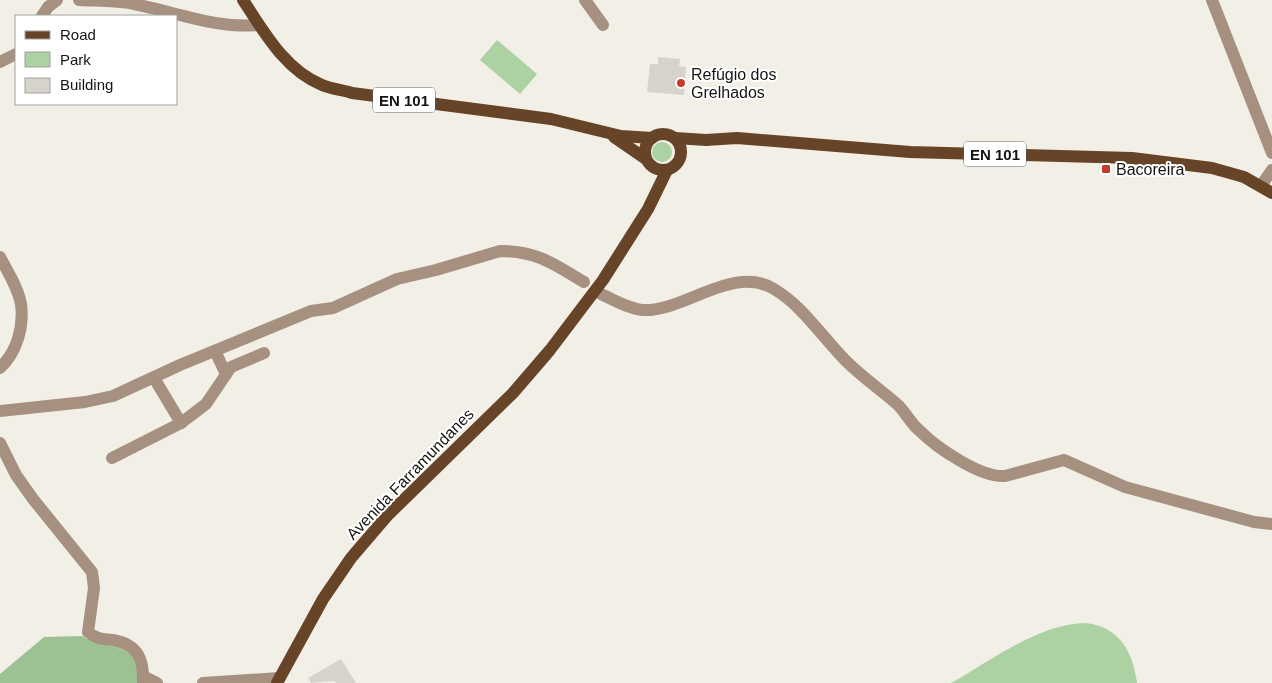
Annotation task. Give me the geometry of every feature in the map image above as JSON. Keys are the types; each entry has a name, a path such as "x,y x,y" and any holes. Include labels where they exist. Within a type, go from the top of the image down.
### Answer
{"main road":[{"name":"EN 101","path":"243,0 280,53 296,70 322,85 352,92 551,119 603,132"},
{"path":"603,132 620,136 652,138 663,134 675,138 713,140"},
{"path":"603,132 658,170 673,168 699,145 713,140"},
{"path":"652,138 646,144 652,198"},
{"path":"675,138 682,149 680,160"},
{"name":"EN 101","path":"713,140 736,138 910,152 1132,158 1212,168 1244,177 1272,193"},
{"name":"Avenida Farramundanes","path":"278,681 323,599 351,558 387,516 513,393 550,350 586,302 648,209 667,170"}],"street":[{"path":"43,15 48,7 57,0"},
{"path":"79,0 131,3 178,15"},
{"path":"585,0 603,25"},
{"path":"1211,2 1272,153"},
{"path":"178,15 239,27 259,25"},
{"path":"0,62 15,54"},
{"path":"1261,186 1272,170"},
{"path":"0,411 85,402 113,396 216,350 311,311 333,308 380,285 500,251 516,251 543,257 584,282"},
{"path":"0,257 21,304 19,334 15,350 0,368"},
{"path":"601,294 629,307 643,310 660,308 718,287 753,282 773,288 793,303 847,362 898,406 920,431 982,472 996,477 1005,476 1064,460 1125,487 1254,522 1272,524"},
{"path":"216,350 226,374"},
{"path":"112,458 181,423 206,404 218,389 231,367 264,353"},
{"path":"154,378 181,423"},
{"path":"0,443 16,475 33,499 92,572 94,588 88,632 94,638 116,641 133,648 142,660 143,680 157,683"},
{"path":"204,683 278,681"}],"green space":[{"path":"497,40 537,74 520,94 480,60"},
{"path":"662,142 669,145 672,152 669,159 662,162 655,159 652,152 655,145"},
{"path":"1086,623 1098,625 1116,635 1122,642 1132,661 1137,683 951,683 1033,636 1051,629"},
{"path":"82,636 130,653 136,658 139,683 0,683 0,674 44,637"}],"building":[{"path":"658,57 680,59 679,66 686,67 684,95 647,92 650,64 658,64"},
{"path":"341,659 356,683 336,683 335,681 311,683 308,678"}],"place":[{"name":"Refúgio dos Grelhados","path":"681,83"},
{"name":"Bacoreira","path":"1106,169"}]}
